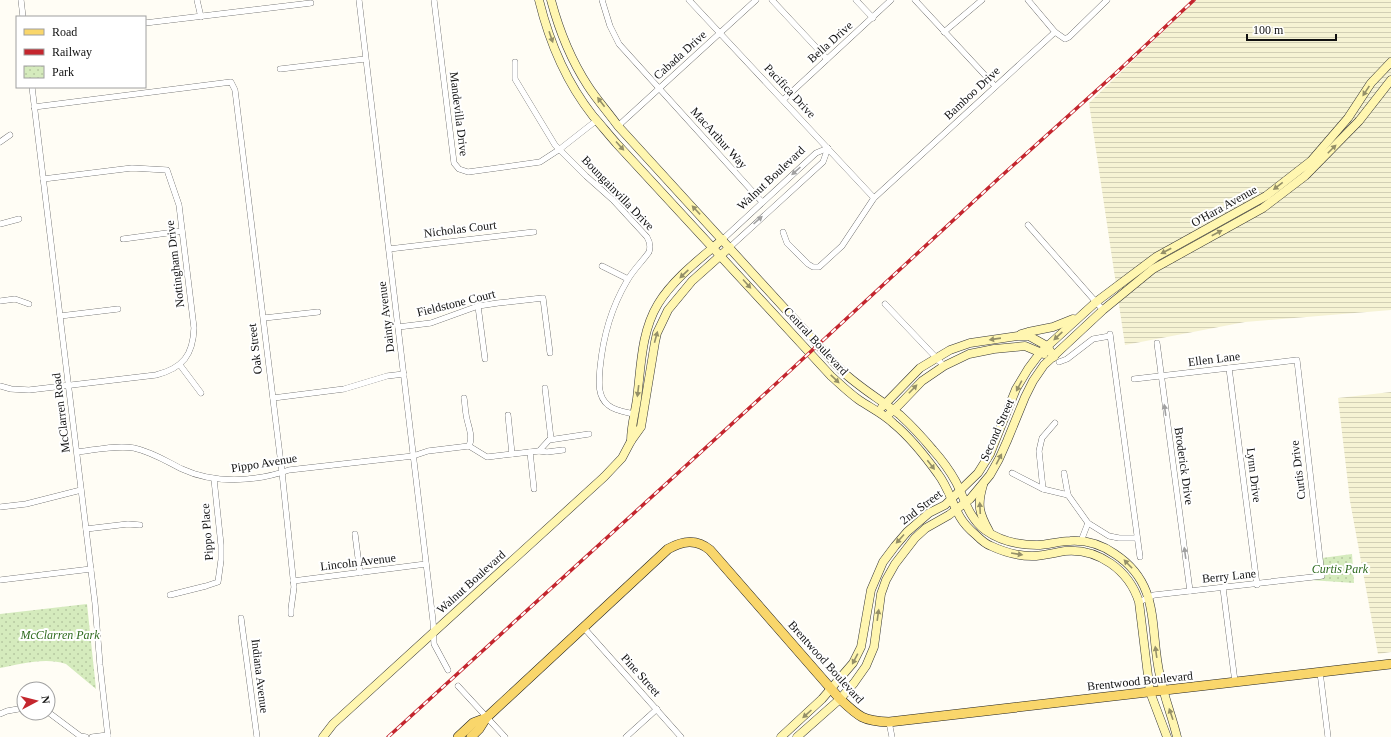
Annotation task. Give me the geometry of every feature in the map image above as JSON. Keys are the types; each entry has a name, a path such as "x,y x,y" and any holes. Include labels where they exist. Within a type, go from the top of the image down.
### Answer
{"main road":[{"name":"Brentwood Boulevard","path":"471,737 479,729 486,718 668,549 683,542 689,541 697,542 710,550 840,699 862,718 872,721 889,722 1391,664"},
{"name":"Brentwood Boulevard","path":"458,737 473,722 486,718"}],"street":[{"path":"21,0 23,16"},
{"path":"197,0 201,17"},
{"name":"Dainty Avenue","path":"359,0 404,374 434,632 434,644 448,670"},
{"name":"Mandevilla Drive","path":"434,0 454,163 459,169 468,172 540,162 560,149 597,120"},
{"name":"Central Boulevard","path":"539,0 554,46 572,84 597,120 617,144 832,376 845,389 878,411 899,428 939,476 964,523 978,538 987,545 1004,552 1033,556 1048,555 1064,551 1075,551 1091,554 1102,558 1122,572 1137,594 1150,692 1167,737"},
{"name":"Central Boulevard","path":"551,0 555,16 573,59 588,86 618,126 850,380 893,410 934,450 949,471 969,512 977,522 990,533 1004,540 1018,544 1038,545 1071,541 1091,542 1109,549 1125,560 1138,575 1145,586 1149,597 1160,675 1177,737"},
{"name":"MacArthur Way","path":"602,0 610,26 619,44 762,202"},
{"name":"Pacifica Drive","path":"689,0 874,198"},
{"name":"Cabada Drive","path":"618,126 756,0"},
{"path":"772,0 827,59"},
{"path":"856,0 873,18"},
{"name":"Bella Drive","path":"783,100 891,0"},
{"path":"915,0 995,86"},
{"path":"944,32 982,0"},
{"path":"1028,0 1055,32 1065,38 1069,37 1107,0"},
{"path":"146,23 311,3"},
{"name":"Bamboo Drive","path":"783,232 787,242 808,264 813,267 819,267 842,246 874,198 1055,32"},
{"path":"280,69 365,59"},
{"name":"Boungainvilla Drive","path":"515,62 515,79 555,145 613,200 648,240 650,246 649,252 628,280 614,305 604,335 599,384 601,394 609,406 634,414"},
{"name":"O'Hara Avenue","path":"1040,353 1096,302 1156,257 1266,196 1311,161 1348,118 1371,83 1391,62"},
{"name":"O'Hara Avenue","path":"1056,359 1102,310 1153,269 1263,208 1305,176 1359,121 1391,80"},
{"name":"Oak Street","path":"34,107 231,82 235,90 237,103 282,472 294,587 290,609 291,614"},
{"name":"McClarren Road","path":"32,88 77,452 108,736"},
{"path":"0,142 10,135"},
{"name":"Walnut Boulevard","path":"631,441 631,425 634,414 644,341 658,304 676,282 762,202 816,153 828,148"},
{"name":"Walnut Boulevard","path":"326,736 333,724 604,477 622,458 631,441 641,427 652,354 657,333 661,323 675,300 720,255 823,162 828,148"},
{"name":"Nottingham Drive","path":"43,179 132,168 167,170 179,204 194,328 194,338 191,350 180,365"},
{"path":"0,224 20,219"},
{"path":"1028,225 1102,310"},
{"path":"123,239 182,231"},
{"name":"Nicholas Court","path":"389,249 534,232"},
{"path":"602,266 628,280"},
{"name":"Fieldstone Court","path":"398,327 431,323 478,306 543,298 550,354"},
{"path":"0,301 16,299 29,304"},
{"path":"885,304 944,366"},
{"path":"478,306 485,359"},
{"path":"60,316 118,309"},
{"path":"264,318 318,312"},
{"path":"1018,336 1028,332 1053,327 1079,317"},
{"path":"885,417 922,381 944,366 969,354 994,349 1025,346 1056,359 1067,359 1093,339 1110,334 1140,556"},
{"path":"878,411 920,368 950,350 970,343 1018,336 1029,336 1047,346 1056,359"},
{"name":"Broderick Drive","path":"1157,343 1190,591"},
{"name":"2nd Street","path":"781,737 832,690 853,663 861,647 871,590 886,558 894,546 918,522 929,513 945,505 978,473 990,454 1016,389 1040,353"},
{"name":"Second Street","path":"956,510 970,499 985,481 999,459 1033,381 1044,364 1056,359"},
{"name":"Ellen Lane","path":"1134,379 1297,360"},
{"name":"Curtis Drive","path":"1297,360 1322,576"},
{"path":"0,386 11,389 29,390 69,386 156,374 170,371 180,365 201,393"},
{"name":"Lynn Drive","path":"1229,368 1257,585"},
{"path":"273,398 344,390 387,376 404,374"},
{"path":"545,388 551,439"},
{"path":"464,398 471,442 469,446 487,457 539,451 547,452 563,450"},
{"path":"508,414 512,454"},
{"path":"1043,489 1039,451 1042,438 1055,423"},
{"path":"539,451 551,439 589,434"},
{"name":"Pippo Avenue","path":"77,452 114,448 133,448 150,452 198,476 214,479 234,480 275,475 288,470 413,456 428,451 469,446"},
{"path":"530,452 534,489"},
{"path":"1012,473 1043,489 1068,495"},
{"path":"1064,473 1068,495 1088,523 1109,536 1119,538 1137,538"},
{"name":"Pippo Place","path":"170,595 218,582 221,560 221,545 214,479"},
{"path":"985,481 980,496 980,507 981,516 990,533"},
{"path":"0,508 26,504 81,490"},
{"name":"2nd Street","path":"797,737 840,699 866,666 874,647 881,594 886,580 895,564 905,550 926,528 956,510"},
{"path":"1081,541 1088,523"},
{"path":"86,529 128,524 140,525"},
{"path":"355,534 360,573"},
{"name":"Lincoln Avenue","path":"293,581 426,564"},
{"path":"0,580 90,569"},
{"name":"Berry Lane","path":"1139,602 1149,597 1190,591 1257,585 1322,576"},
{"path":"1223,588 1235,682"},
{"name":"Indiana Avenue","path":"241,618 257,737"},
{"name":"Pine Street","path":"584,628 681,737"},
{"path":"1320,672 1328,737"},
{"path":"458,686 505,737"},
{"path":"0,714 16,709"},
{"path":"626,737 657,709"},
{"path":"56,718 80,736 86,737"},
{"path":"889,722 892,737"},
{"path":"92,737 108,736"}],"shaded area":[{"path":"1196,0 1391,0 1391,310 1245,322 1125,345 1089,103"},
{"path":"1391,392 1391,652 1378,654 1350,501 1338,398"}],"green space":[{"name":"Curtis Park","path":"1352,554 1354,583 1310,580 1323,577 1322,558"},
{"name":"McClarren Park","path":"87,604 96,689 66,664 58,662 41,661 0,668 0,614"}],"railway":[{"path":"388,737 1194,0"}]}
